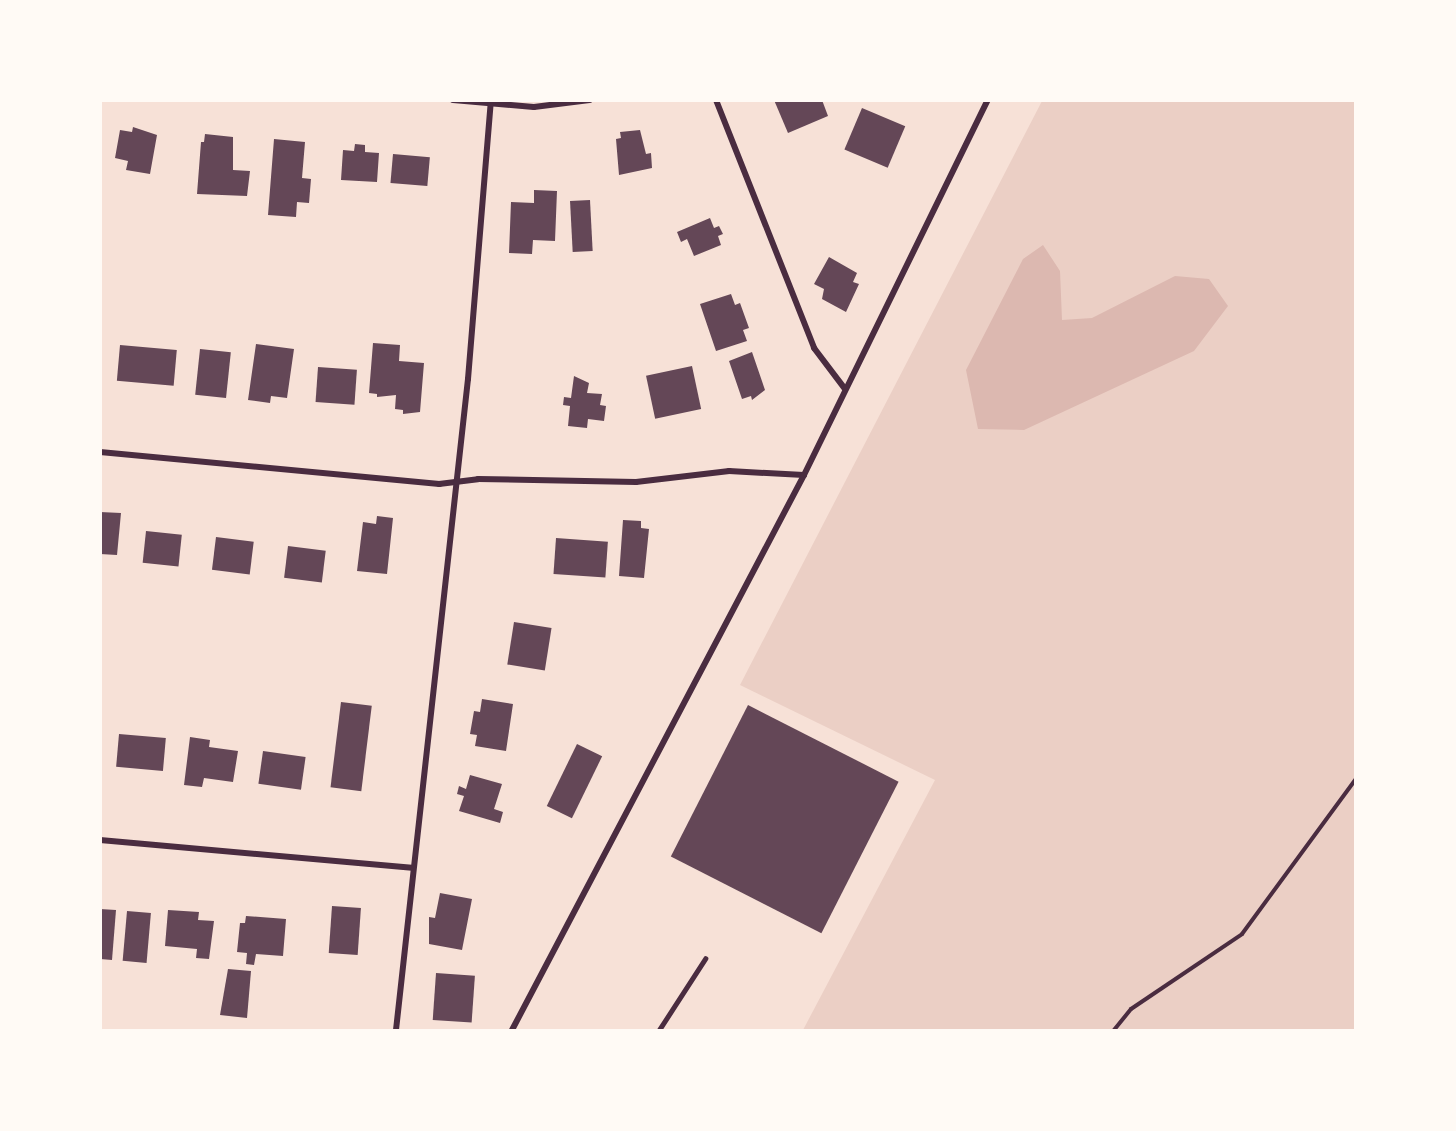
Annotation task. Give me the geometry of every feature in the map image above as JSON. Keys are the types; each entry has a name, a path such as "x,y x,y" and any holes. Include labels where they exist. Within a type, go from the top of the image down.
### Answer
{"street":[{"path":"453,100 544,106 590,100"},
{"path":"716,100 814,348 845,389"},
{"path":"512,1030 804,475 988,100"},
{"path":"396,1030 455,483 491,102"},
{"path":"100,452 455,483 478,479 636,482 729,471 804,475"},
{"path":"100,840 412,868"}],"lane":[{"path":"659,1030 705,959"}],"path":[{"path":"1114,1030 1131,1009 1242,934 1356,778"}],"shaded area":[{"path":"1042,101 1355,101 1355,1030 803,1030 935,780 740,685"},
{"path":"1043,245 1060,271 1062,320 1092,318 1175,276 1209,279 1228,306 1194,351 1024,430 978,429 966,370 1023,259"}],"building":[{"path":"774,100 822,100 828,116 788,133"},
{"path":"862,108 905,126 888,168 844,149"},
{"path":"133,127 157,135 150,174 126,170 128,161 115,158 120,130 132,132"},
{"path":"640,130 646,154 651,153 652,168 619,175 616,139 621,138 620,132"},
{"path":"205,134 233,137 233,170 250,171 247,196 197,194 201,142 204,142"},
{"path":"274,139 305,142 302,178 311,179 309,203 297,202 296,217 268,215"},
{"path":"355,144 365,145 365,152 379,153 377,182 341,180 343,150 354,151"},
{"path":"393,154 430,157 427,186 390,183"},
{"path":"534,190 557,191 555,241 533,240 532,254 509,253 511,202 534,203"},
{"path":"590,200 593,251 573,252 570,201"},
{"path":"710,218 714,228 719,226 723,234 718,236 721,245 694,256 687,239 681,242 677,232"},
{"path":"829,257 857,273 853,282 859,284 846,312 822,299 824,289 814,284"},
{"path":"731,294 735,305 740,303 749,328 743,330 747,341 716,351 700,304"},
{"path":"373,343 400,345 399,361 424,363 420,412 403,414 403,410 395,409 396,395 377,397 377,394 369,393"},
{"path":"256,344 294,349 287,398 271,396 270,403 248,400"},
{"path":"120,345 177,350 174,386 117,381"},
{"path":"200,349 231,352 226,398 195,395"},
{"path":"752,352 765,390 752,400 751,396 742,399 729,361"},
{"path":"692,366 701,409 655,419 646,376"},
{"path":"318,367 357,370 354,405 316,402"},
{"path":"574,376 589,383 587,393 602,394 600,405 606,406 604,421 588,419 587,428 568,426 570,406 563,405 564,397 571,398"},
{"path":"100,512 121,513 117,555 100,554"},
{"path":"377,516 393,518 387,574 357,571 363,522 376,524"},
{"path":"623,520 641,521 641,528 649,529 644,578 619,576"},
{"path":"146,531 182,535 178,567 143,563"},
{"path":"216,537 254,542 250,574 212,570"},
{"path":"556,538 608,542 605,578 553,574"},
{"path":"288,546 326,551 322,582 284,578"},
{"path":"514,622 552,628 545,670 507,664"},
{"path":"482,699 513,704 506,751 475,746 477,735 470,734 474,711 480,712"},
{"path":"341,702 372,706 361,791 331,787"},
{"path":"748,705 899,782 821,933 671,856"},
{"path":"119,734 166,738 163,771 116,767"},
{"path":"190,737 210,740 209,747 238,751 233,782 204,778 202,787 184,785"},
{"path":"577,744 602,756 572,818 547,806"},
{"path":"263,751 306,757 301,790 258,784"},
{"path":"470,775 502,784 494,809 503,812 500,823 459,811 464,796 457,794 459,786 466,789"},
{"path":"440,893 472,899 462,950 429,944 429,917 435,918"},
{"path":"332,906 361,908 358,955 329,953"},
{"path":"100,909 116,910 112,960 100,959"},
{"path":"168,910 199,912 198,920 214,921 209,959 196,958 197,949 165,946"},
{"path":"127,911 151,913 147,963 123,961"},
{"path":"246,916 286,919 283,956 256,954 254,965 246,964 247,953 237,952 240,923 245,923"},
{"path":"228,969 251,971 247,1018 220,1015"},
{"path":"436,973 475,976 472,1023 433,1020"}]}
